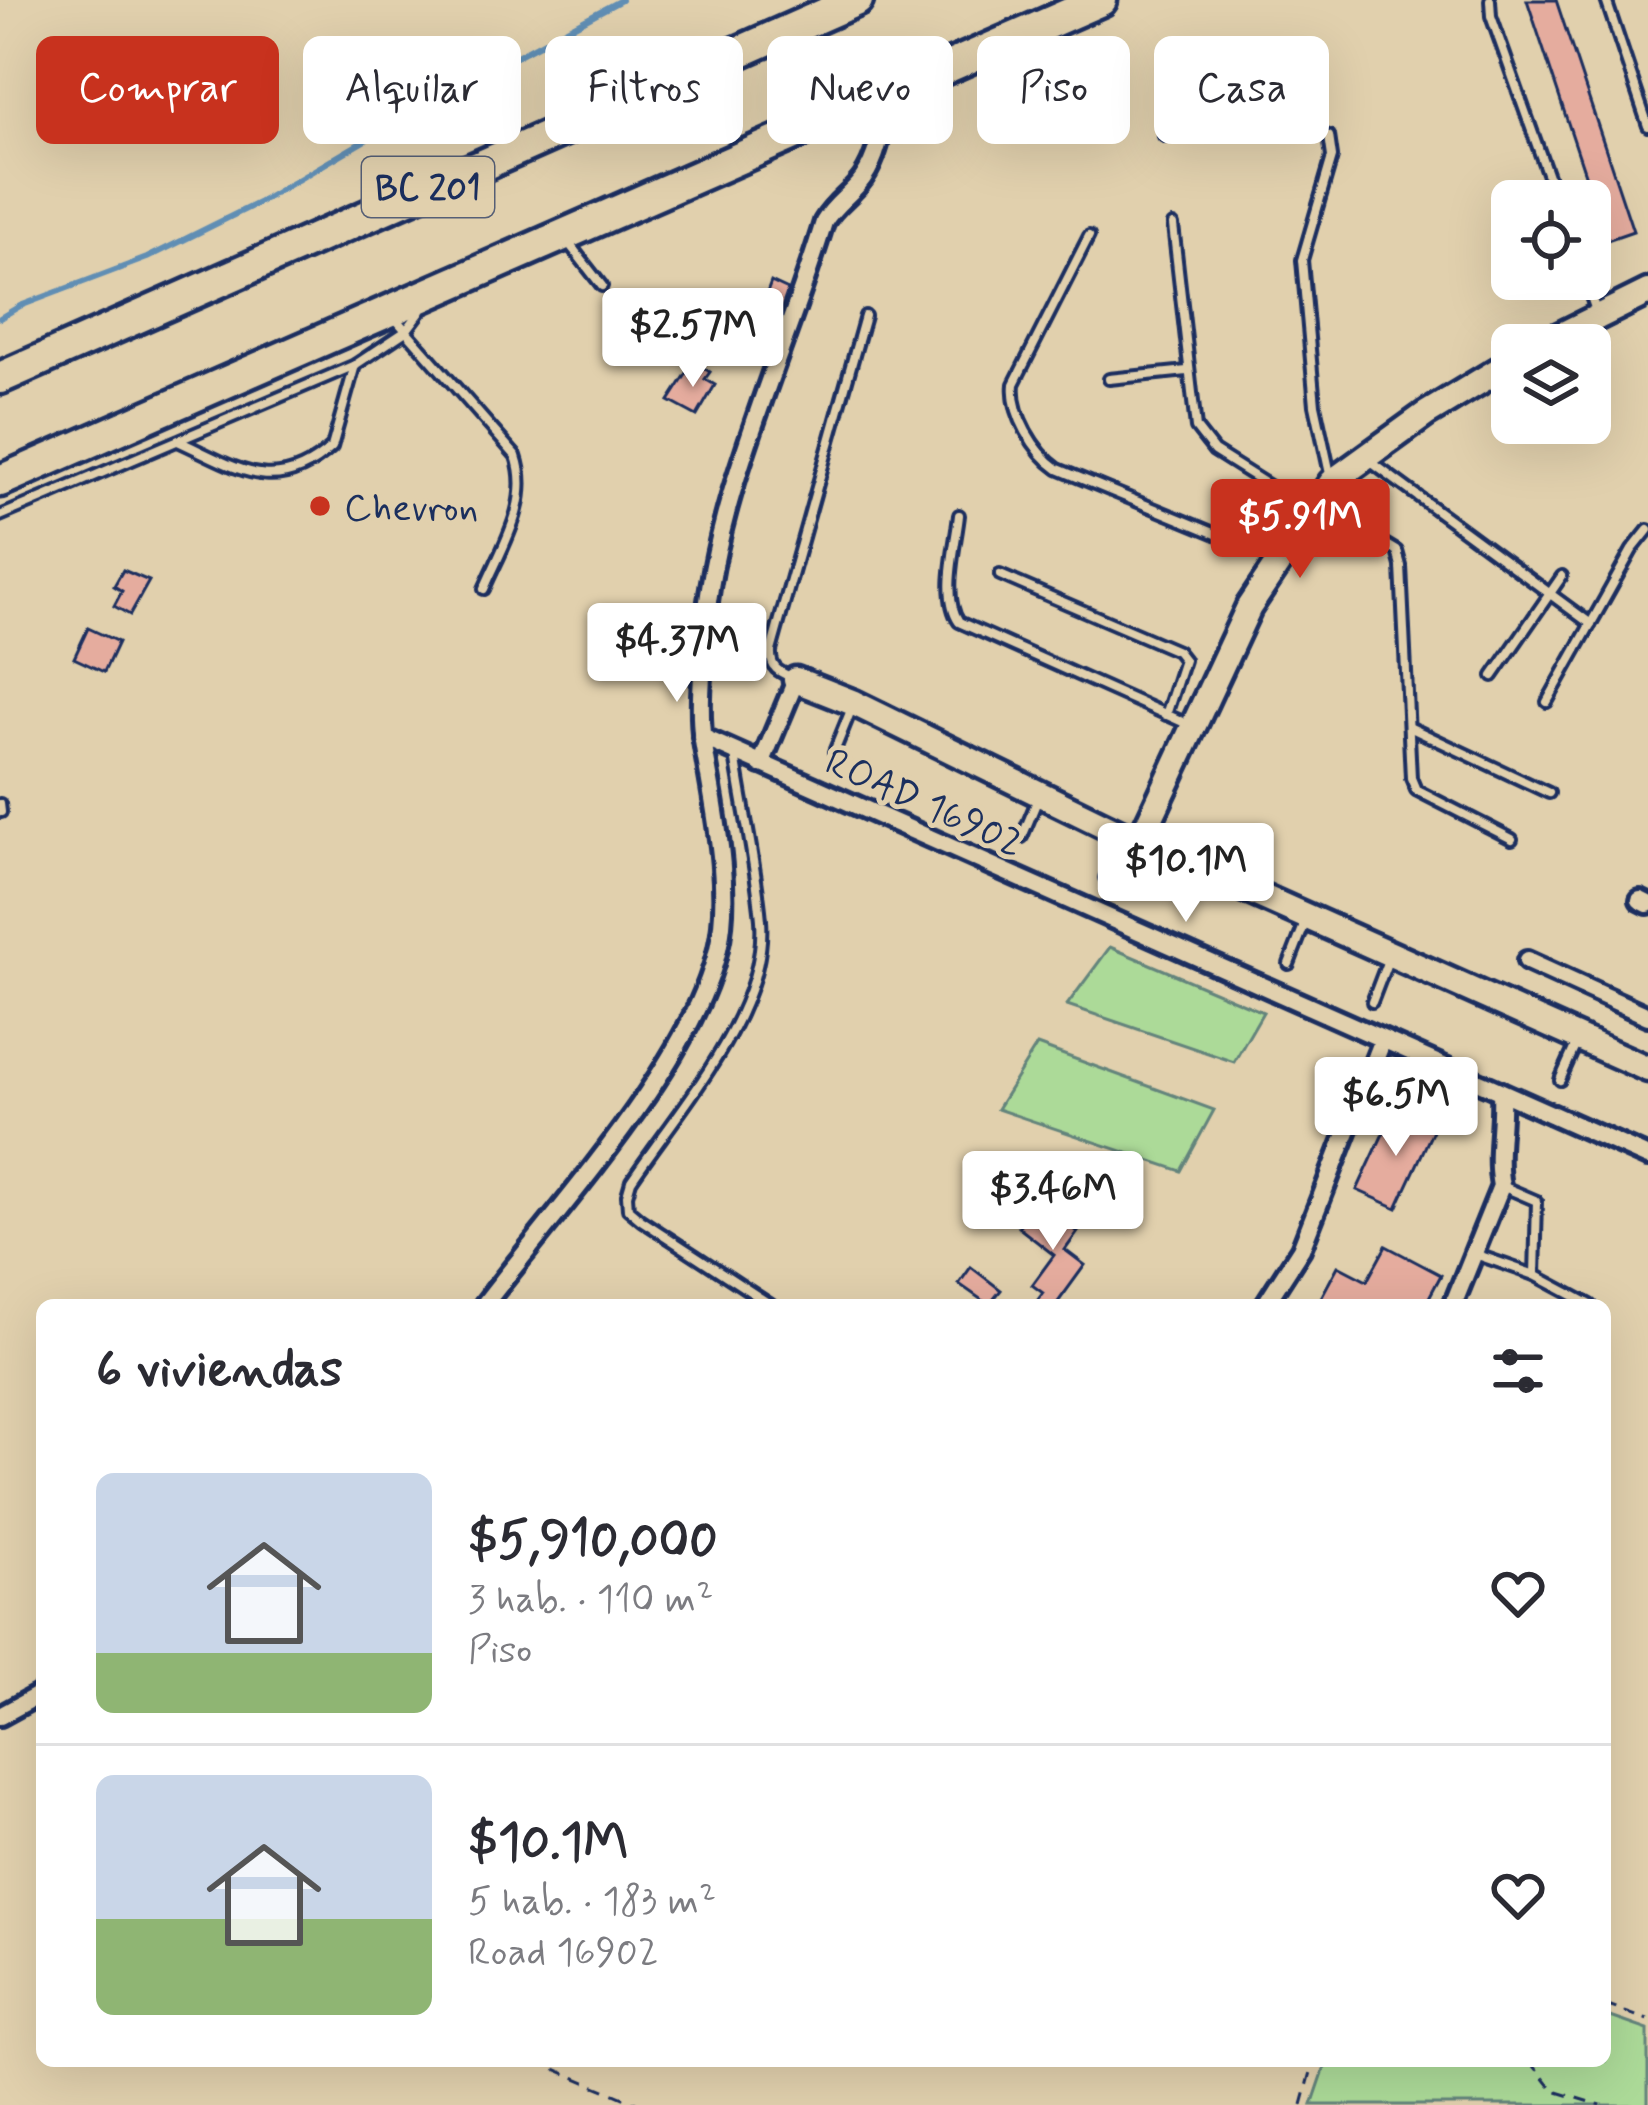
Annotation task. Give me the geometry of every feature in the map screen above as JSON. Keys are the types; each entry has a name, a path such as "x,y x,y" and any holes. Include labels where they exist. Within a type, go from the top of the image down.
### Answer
{"highway":[{"name":"BC 201","path":"0,377 857,0"},
{"name":"BC 201","path":"953,65 1101,0"},
{"name":"BC 201","path":"0,481 398,321 436,291 771,144"}],"street":[{"path":"489,1299 672,1053 718,950 723,905 710,770 702,737 709,589 730,506 824,222 873,164 878,144"},
{"path":"1581,324 1648,292"},
{"path":"1131,838 1193,727 1249,607 1332,482 1426,414 1491,375"},
{"path":"760,764 796,680 854,703 1131,838 1648,1069"},
{"name":"ROAD 16902","path":"702,737 1648,1157"},
{"path":"1526,961 1648,1016"},
{"path":"1268,1299 1301,1249 1382,1042"},
{"path":"1455,1299 1501,1186 1497,1165 1502,1092"},
{"path":"0,1716 36,1696"}],"lane":[{"path":"1490,0 1491,16 1550,180"},
{"path":"1606,0 1648,126"},
{"path":"1329,140 1333,145 1302,260 1315,405 1332,482"},
{"path":"1173,225 1192,413 1202,440 1397,551 1411,778 1424,798 1512,838"},
{"path":"563,235 602,286"},
{"path":"1089,236 1015,385 1013,400 1037,448 1058,469 1278,560"},
{"path":"1593,300 1598,315"},
{"path":"796,680 777,672 770,662 771,650 865,316"},
{"path":"0,516 355,365 398,321 516,456 524,479 522,499 484,590"},
{"path":"177,441 254,476 280,475 332,447 355,365"},
{"path":"1109,380 1187,371"},
{"path":"1365,457 1591,624"},
{"path":"958,515 950,598 958,622 1193,727"},
{"path":"1547,702 1637,541 1648,530"},
{"path":"1000,575 1177,651 1184,660 1184,671 1166,715"},
{"path":"1493,676 1562,576"},
{"path":"834,752 854,703"},
{"path":"1408,727 1549,793"},
{"path":"735,753 761,922 754,984 737,1025 631,1180 627,1195 628,1209 640,1220 762,1299"},
{"path":"1022,837 1040,794"},
{"path":"1105,878 1131,838"},
{"path":"1289,964 1308,916"},
{"path":"1372,1001 1390,953"},
{"path":"1560,1080 1580,1037"},
{"path":"1501,1186 1537,1201 1535,1275"},
{"path":"1473,1253 1535,1275 1580,1299"}],"path":[{"path":"1611,2007 1648,2020"},
{"path":"550,2067 640,2105"},
{"path":"1302,2105 1312,2067"},
{"path":"1535,2067 1555,2091 1601,2105"}],"green space":[{"path":"1110,947 1263,1012 1234,1062 1067,1005"},
{"path":"1037,1045 1214,1110 1181,1171 997,1109"},
{"path":"1611,2017 1648,2030 1648,2105 1312,2105 1325,2067 1611,2067"}],"building":[{"path":"1527,0 1556,0 1633,231 1611,239 1611,180 1587,180"},
{"path":"771,282 788,290 764,358 751,352"},
{"path":"694,362 710,372 705,379 715,385 697,416 669,401"},
{"path":"123,570 149,581 130,615 114,606 122,591 114,586"},
{"path":"88,628 118,642 104,672 74,658"},
{"path":"1394,1110 1434,1128 1397,1208 1357,1190"},
{"path":"1038,1201 1078,1232 1065,1250 1085,1265 1060,1299 1038,1299 1043,1293 1032,1285 1054,1255 1018,1227"},
{"path":"1386,1246 1441,1275 1428,1299 1320,1299 1338,1266 1367,1281"},
{"path":"971,1267 1001,1290 994,1299 980,1299 959,1284"}],"waterway":[{"path":"0,318 147,258 258,203 422,107 621,0"}],"place":[{"name":"Chevron","path":"320,506"}]}
